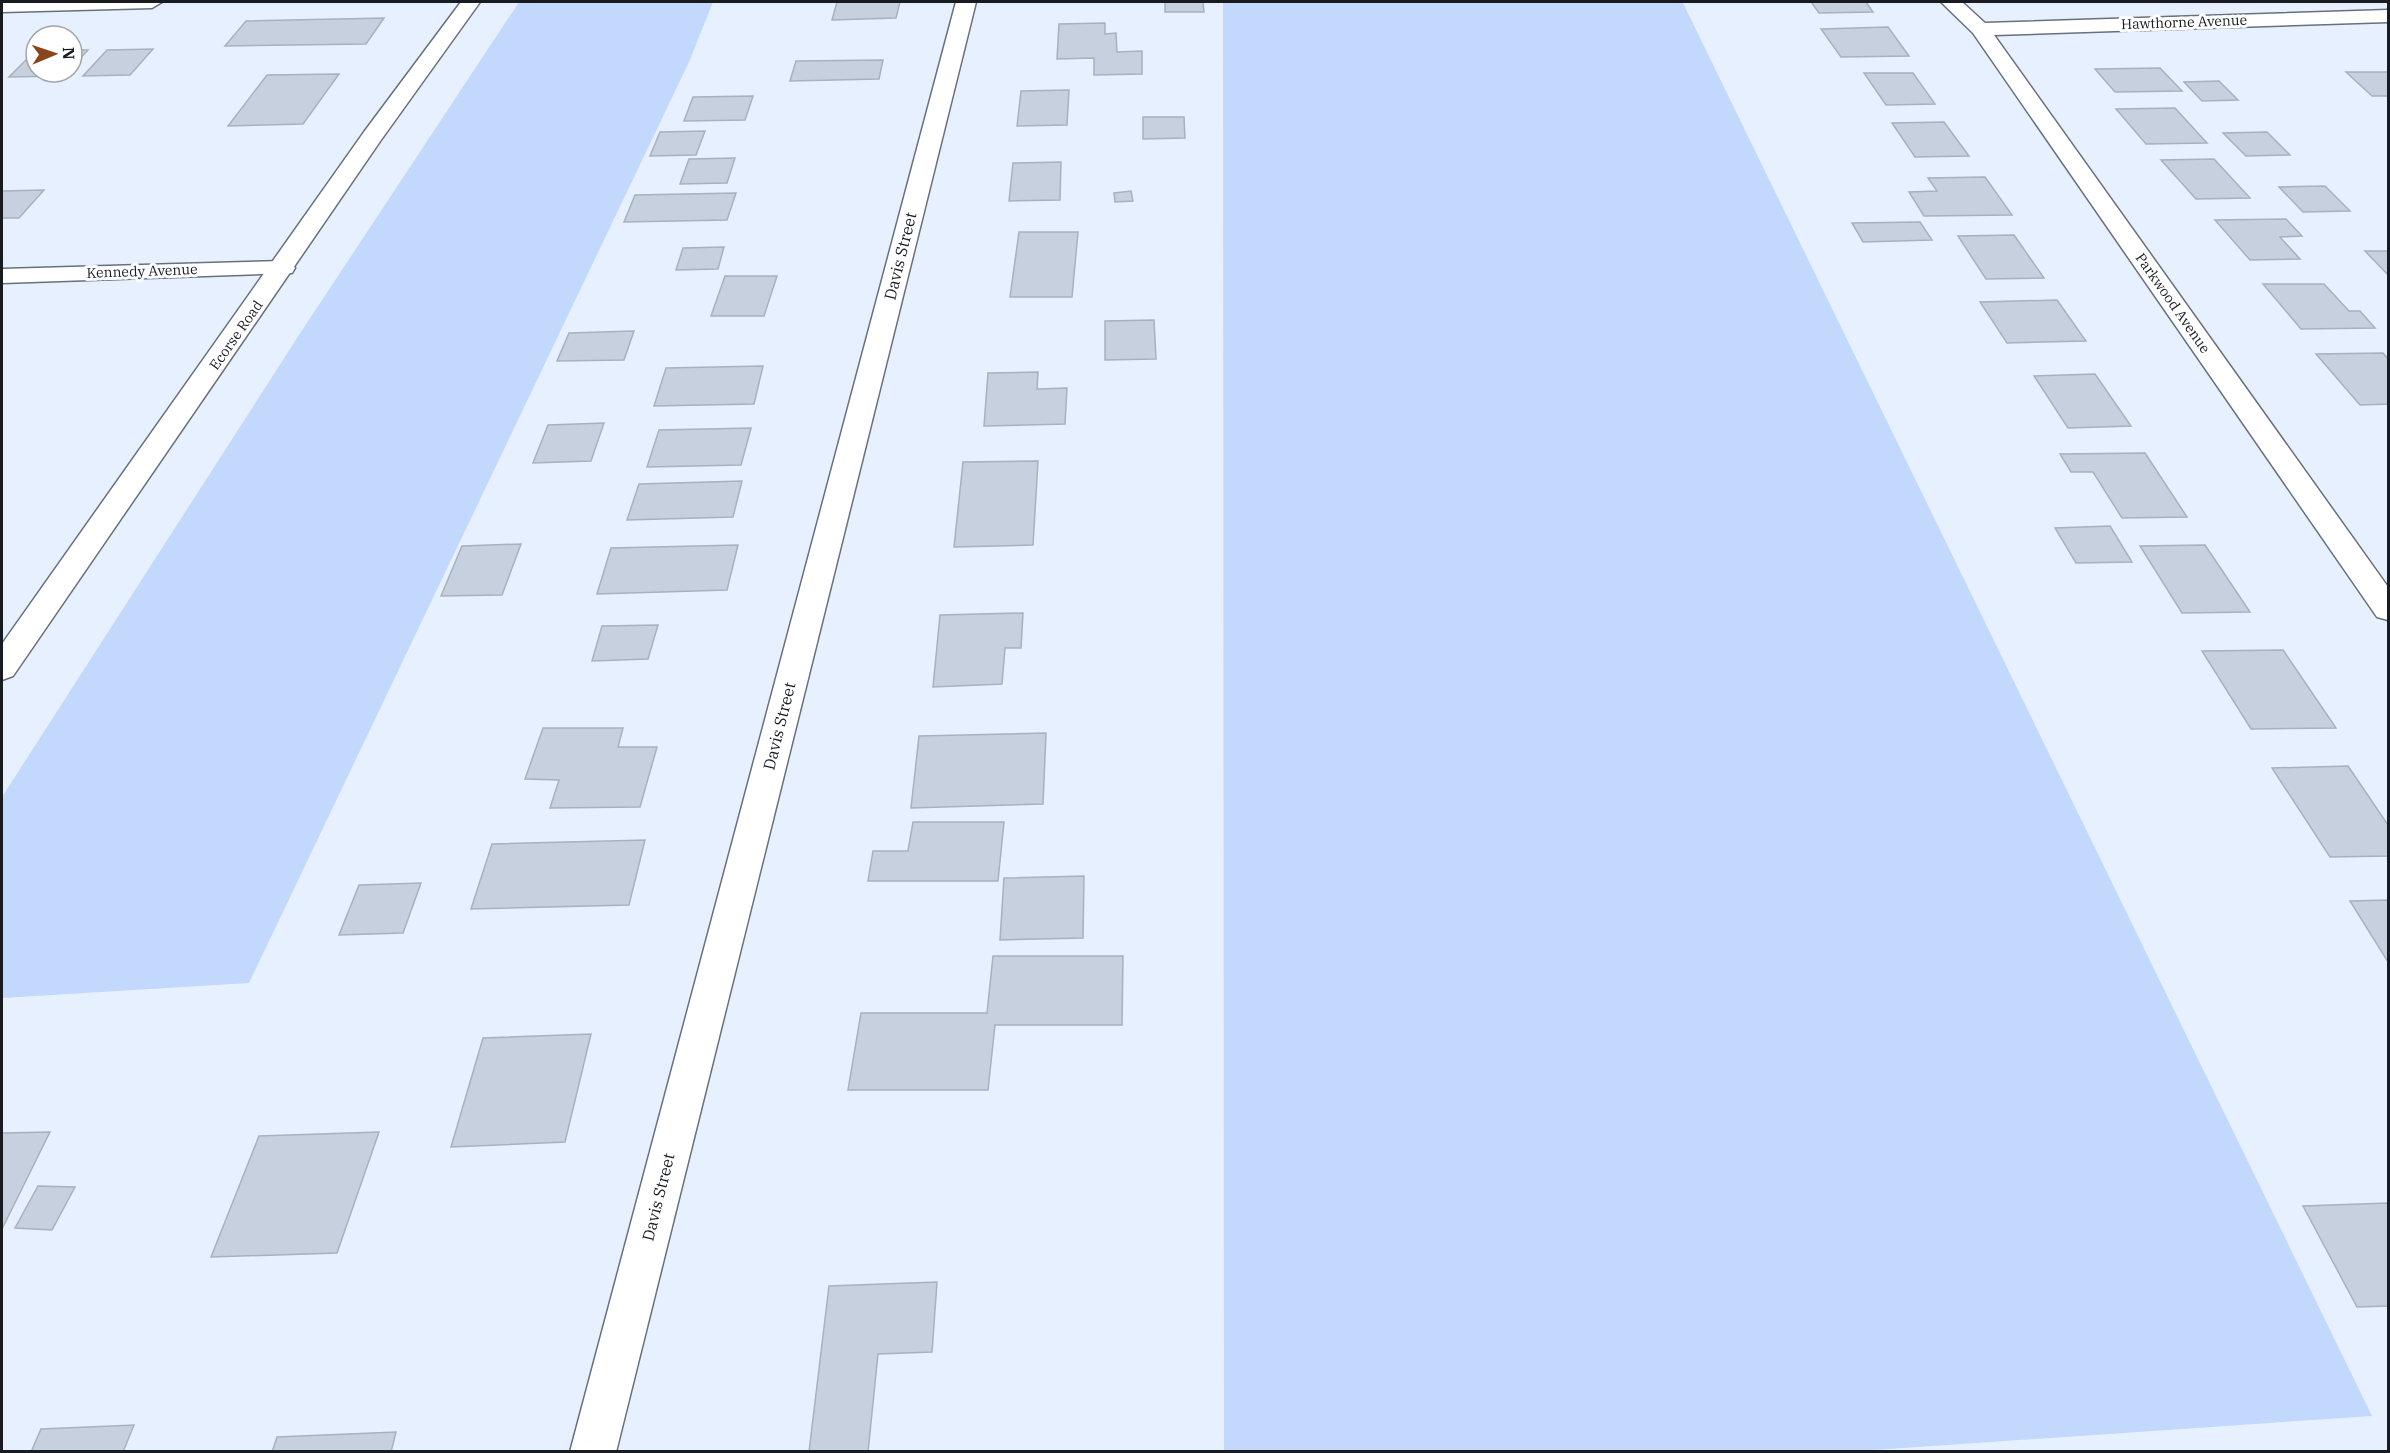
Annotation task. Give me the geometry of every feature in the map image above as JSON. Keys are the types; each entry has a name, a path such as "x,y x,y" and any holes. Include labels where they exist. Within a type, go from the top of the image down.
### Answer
{"street":[{"path":"2,6 152,2"},
{"name":"Ecorse Road","path":"2,668 283,268 372,137 470,2"},
{"name":"Davis Street","path":"592,1452 966,2"},
{"name":"Parkwood Avenue","path":"1951,2 1980,29 2388,609"},
{"name":"Hawthorne Avenue","path":"1980,29 2388,15"},
{"name":"Kennedy Avenue","path":"2,276 283,268"}],"shaded area":[{"path":"519,2 713,2 689,62 249,983 2,998 2,797 299,335"},
{"path":"1223,2 1694,2 1683,3 2372,1416 1845,1452 1224,1451"}],"building":[{"path":"837,2 900,2 896,18 832,20"},
{"path":"1165,2 1203,2 1204,12 1165,12"},
{"path":"1811,2 1866,2 1873,12 1819,13"},
{"path":"384,18 366,44 225,46 246,21"},
{"path":"1105,23 1105,34 1116,33 1117,52 1142,51 1142,74 1094,75 1094,58 1057,59 1059,24"},
{"path":"1888,27 1909,56 1841,57 1821,29"},
{"path":"153,49 130,75 84,76 107,50"},
{"path":"883,60 879,79 790,81 796,61"},
{"path":"24,62 24,77 9,77"},
{"path":"2160,68 2182,91 2115,92 2095,69"},
{"path":"2346,72 2388,72 2388,96 2372,96"},
{"path":"1864,73 1913,73 1935,104 1886,105"},
{"path":"339,74 303,124 228,126 267,75"},
{"path":"2219,81 2238,100 2202,101 2184,82"},
{"path":"1069,90 1067,125 1017,126 1021,91"},
{"path":"753,96 745,120 684,121 693,97"},
{"path":"2175,108 2207,143 2146,144 2116,109"},
{"path":"1143,117 1184,117 1185,138 1143,139"},
{"path":"1944,122 1969,156 1915,157 1892,123"},
{"path":"705,131 696,155 650,156 660,132"},
{"path":"2267,132 2290,155 2246,156 2223,133"},
{"path":"735,158 727,183 680,184 689,159"},
{"path":"2214,159 2250,198 2196,199 2161,160"},
{"path":"1061,162 1060,200 1009,201 1013,163"},
{"path":"1985,177 2012,215 1924,216 1909,192 1937,191 1928,178"},
{"path":"2325,186 2350,211 2303,212 2279,187"},
{"path":"44,190 19,218 2,218 2,191"},
{"path":"1131,191 1133,201 1115,202 1114,193"},
{"path":"736,193 727,220 624,222 635,195"},
{"path":"2286,219 2302,236 2280,237 2300,259 2250,260 2215,220"},
{"path":"1920,222 1932,240 1863,242 1852,223"},
{"path":"1019,232 1078,232 1072,297 1010,297"},
{"path":"2014,235 2044,278 1986,279 1958,236"},
{"path":"724,247 718,269 676,270 683,248"},
{"path":"2365,251 2388,251 2388,275"},
{"path":"725,276 777,276 764,316 711,316"},
{"path":"2263,284 2324,284 2349,311 2360,311 2375,328 2301,329"},
{"path":"2057,300 2086,341 2007,343 1980,302"},
{"path":"1154,320 1156,359 1105,360 1105,321"},
{"path":"634,331 624,360 557,361 569,333"},
{"path":"2383,353 2388,359 2388,404 2360,405 2316,354"},
{"path":"763,366 754,404 654,406 666,368"},
{"path":"1038,372 1037,389 1067,388 1065,424 984,426 988,373"},
{"path":"2095,374 2131,426 2068,428 2034,376"},
{"path":"604,423 591,461 533,463 548,425"},
{"path":"751,428 741,465 647,467 659,430"},
{"path":"2145,453 2187,517 2122,518 2093,472 2071,472 2060,454"},
{"path":"1038,461 1033,545 954,547 963,462"},
{"path":"742,481 733,517 627,520 639,484"},
{"path":"2110,526 2132,562 2076,563 2055,528"},
{"path":"521,544 502,595 441,596 462,546"},
{"path":"738,545 727,590 597,594 611,548"},
{"path":"2205,545 2250,612 2182,613 2140,546"},
{"path":"1023,613 1021,648 1005,648 1002,684 933,687 940,615"},
{"path":"658,625 648,659 592,661 602,626"},
{"path":"2283,650 2336,728 2251,729 2202,651"},
{"path":"543,728 623,728 618,747 657,747 640,807 550,808 559,780 525,779"},
{"path":"1046,733 1043,804 911,808 919,736"},
{"path":"2348,766 2388,825 2388,856 2330,857 2272,768"},
{"path":"913,822 1004,822 998,881 868,881 873,851 908,851"},
{"path":"645,840 629,905 471,909 492,844"},
{"path":"1084,876 1083,938 1000,940 1004,878"},
{"path":"421,883 403,933 339,935 359,885"},
{"path":"2388,900 2388,962 2350,901"},
{"path":"993,956 1123,956 1122,1025 995,1025 988,1090 848,1090 861,1013 987,1013"},
{"path":"591,1034 565,1142 451,1147 483,1038"},
{"path":"50,1132 2,1229 2,1133"},
{"path":"379,1132 337,1253 211,1257 259,1136"},
{"path":"38,1186 75,1187 52,1230 15,1228"},
{"path":"2388,1203 2388,1306 2357,1307 2303,1206"},
{"path":"937,1282 932,1352 878,1354 868,1452 809,1452 829,1286"},
{"path":"134,1425 123,1452 31,1452 41,1429"},
{"path":"396,1432 391,1452 272,1452 277,1437"}]}
